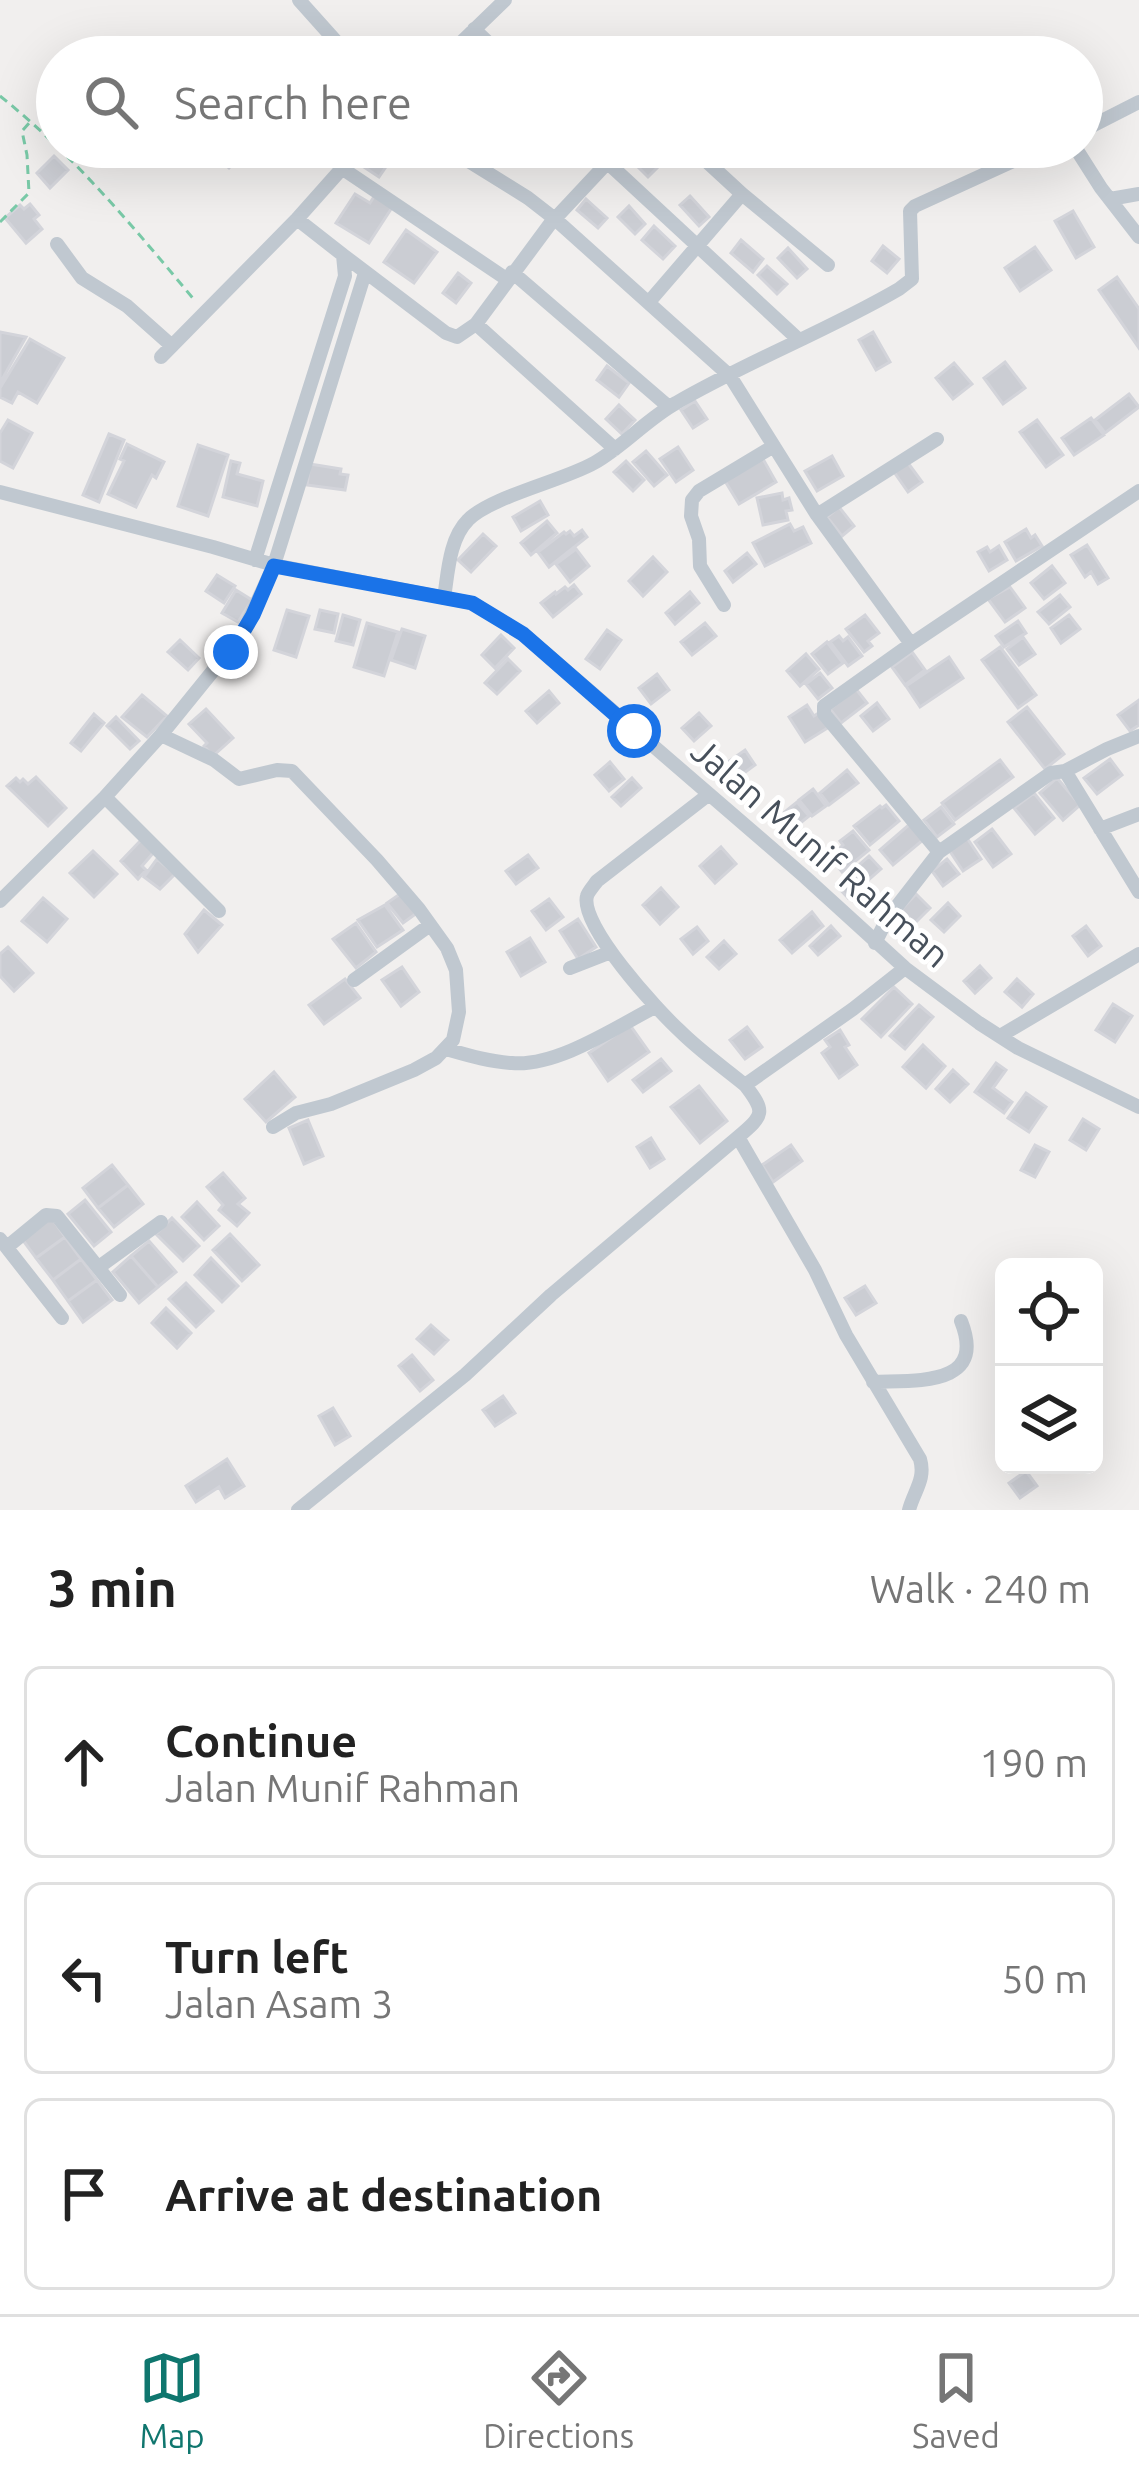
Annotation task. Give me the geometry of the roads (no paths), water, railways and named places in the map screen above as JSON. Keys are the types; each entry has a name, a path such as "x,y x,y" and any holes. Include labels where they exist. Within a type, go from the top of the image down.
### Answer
{"street":[{"path":"298,0 331,36"},
{"path":"467,36 505,0"},
{"path":"474,29 481,36"},
{"path":"1103,120 1139,102"},
{"path":"480,168 556,219 730,376 817,515 910,644"},
{"path":"297,219 457,337 476,324 556,219 603,168"},
{"path":"613,168 799,340"},
{"path":"714,168 828,266"},
{"path":"444,598 450,559 467,520 599,461 669,407 877,302 912,279 910,211 998,168"},
{"path":"1089,168 1139,237"},
{"path":"57,244 82,278 128,306 166,351 343,169 510,276 669,407"},
{"path":"649,302 742,194"},
{"path":"1110,199 1139,194"},
{"path":"256,560 345,276 343,255"},
{"path":"0,901 161,735 231,652 253,615 274,566 365,273"},
{"path":"476,324 615,449"},
{"path":"817,515 937,439"},
{"path":"724,605 700,566 692,500 699,491 774,446"},
{"path":"939,852 822,711 910,644 1139,491"},
{"name":"Jalan Munif Rahman","path":"0,492 274,566 472,603 523,634 905,968 1018,1048 1139,1107"},
{"path":"161,735 214,760 239,779 292,771 377,860 430,925 456,970 459,1012 453,1040 436,1058 273,1126"},
{"path":"875,943 897,905 939,852 1041,778 1139,736"},
{"path":"1065,771 1139,892"},
{"path":"308,1507 758,1120 760,1104 745,1084 655,1007 611,952 587,911 586,894 597,881 708,795"},
{"path":"105,797 219,911"},
{"path":"1100,829 1139,814"},
{"path":"354,980 430,925"},
{"path":"569,968 611,952"},
{"path":"1000,1036 1139,954"},
{"path":"745,1084 905,968"},
{"path":"446,1049 510,1064 526,1063 550,1058 655,1007"},
{"path":"738,1137 846,1335 911,1442 923,1471 909,1510"},
{"path":"62,1318 3,1243 46,1215 57,1216 120,1295"},
{"path":"99,1267 161,1222"},
{"path":"873,1382 937,1378 950,1372 966,1360 970,1344 961,1322"}]}
